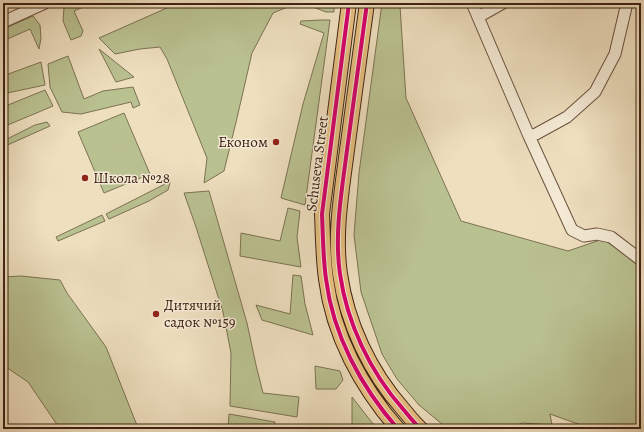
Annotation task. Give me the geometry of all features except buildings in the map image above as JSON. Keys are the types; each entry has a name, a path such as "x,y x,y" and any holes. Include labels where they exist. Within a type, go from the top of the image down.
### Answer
{"main road":[{"name":"Schuseva Street","path":"349,3 322,214 326,280 331,306 344,345 366,388 383,412 398,429"},
{"name":"Schuseva Street","path":"366,3 340,202 338,248 340,274 352,322 376,375 395,401 421,429"}],"street":[{"path":"3,22 45,3"},
{"path":"472,3 529,136 572,230 584,236 597,234 611,237 641,260"},
{"path":"478,17 503,3"},
{"path":"529,136 536,134 567,117 594,92 615,54 627,3"}],"green space":[{"path":"75,3 93,3 74,11 83,31 81,36 71,40 63,21 64,8"},
{"path":"178,3 220,3 222,7 238,3 253,3 255,6 258,3 334,3 334,12 326,12 313,7 290,6 273,13 252,53 224,171 204,183 207,158 167,59 160,47 115,54 99,38"},
{"path":"382,3 406,3 400,6 406,98 461,221 568,251 603,239 641,264 641,429 592,429 550,414 552,425 523,423 504,429 448,429 419,405 397,379 382,354 361,292 354,235 359,173"},
{"path":"33,16 40,25 41,38 39,49 30,29 3,41 3,29"},
{"path":"330,20 305,205 281,198 303,104 324,33 300,24 301,21"},
{"path":"99,49 134,77 116,82"},
{"path":"68,56 84,99 103,91 133,87 140,105 133,108 131,102 81,114 62,112 50,87 48,64"},
{"path":"41,62 45,85 7,93 3,76"},
{"path":"45,90 53,106 3,127 3,107"},
{"path":"124,113 150,174 104,193 78,132"},
{"path":"47,122 50,126 3,147 3,141 35,125"},
{"path":"167,177 169,177 170,183 168,190 149,201 109,219 106,214 165,184"},
{"path":"209,191 247,323 263,393 299,397 297,417 230,406 231,353 223,312 184,193"},
{"path":"288,208 300,211 297,237 301,267 240,256 241,233 280,241"},
{"path":"102,215 105,221 58,241 56,237"},
{"path":"293,275 301,276 305,304 313,335 262,320 256,305 290,314"},
{"path":"21,276 60,280 67,293 106,347 136,423 140,429 60,429 28,382 3,365 3,277"},
{"path":"315,366 340,371 343,380 336,389 316,389"},
{"path":"352,397 377,429 352,429"},
{"path":"229,414 275,422 275,429 228,429"}],"cycle path":[{"path":"349,3 322,214 325,271 330,300 342,340 372,396 398,429"},
{"path":"367,3 339,212 338,259 343,292 348,311 370,363 391,395 421,429"}],"place":[{"name":"Економ","path":"276,142"},
{"name":"Школа №28","path":"85,178"},
{"name":"Дитячий садок №159","path":"156,314"}]}
